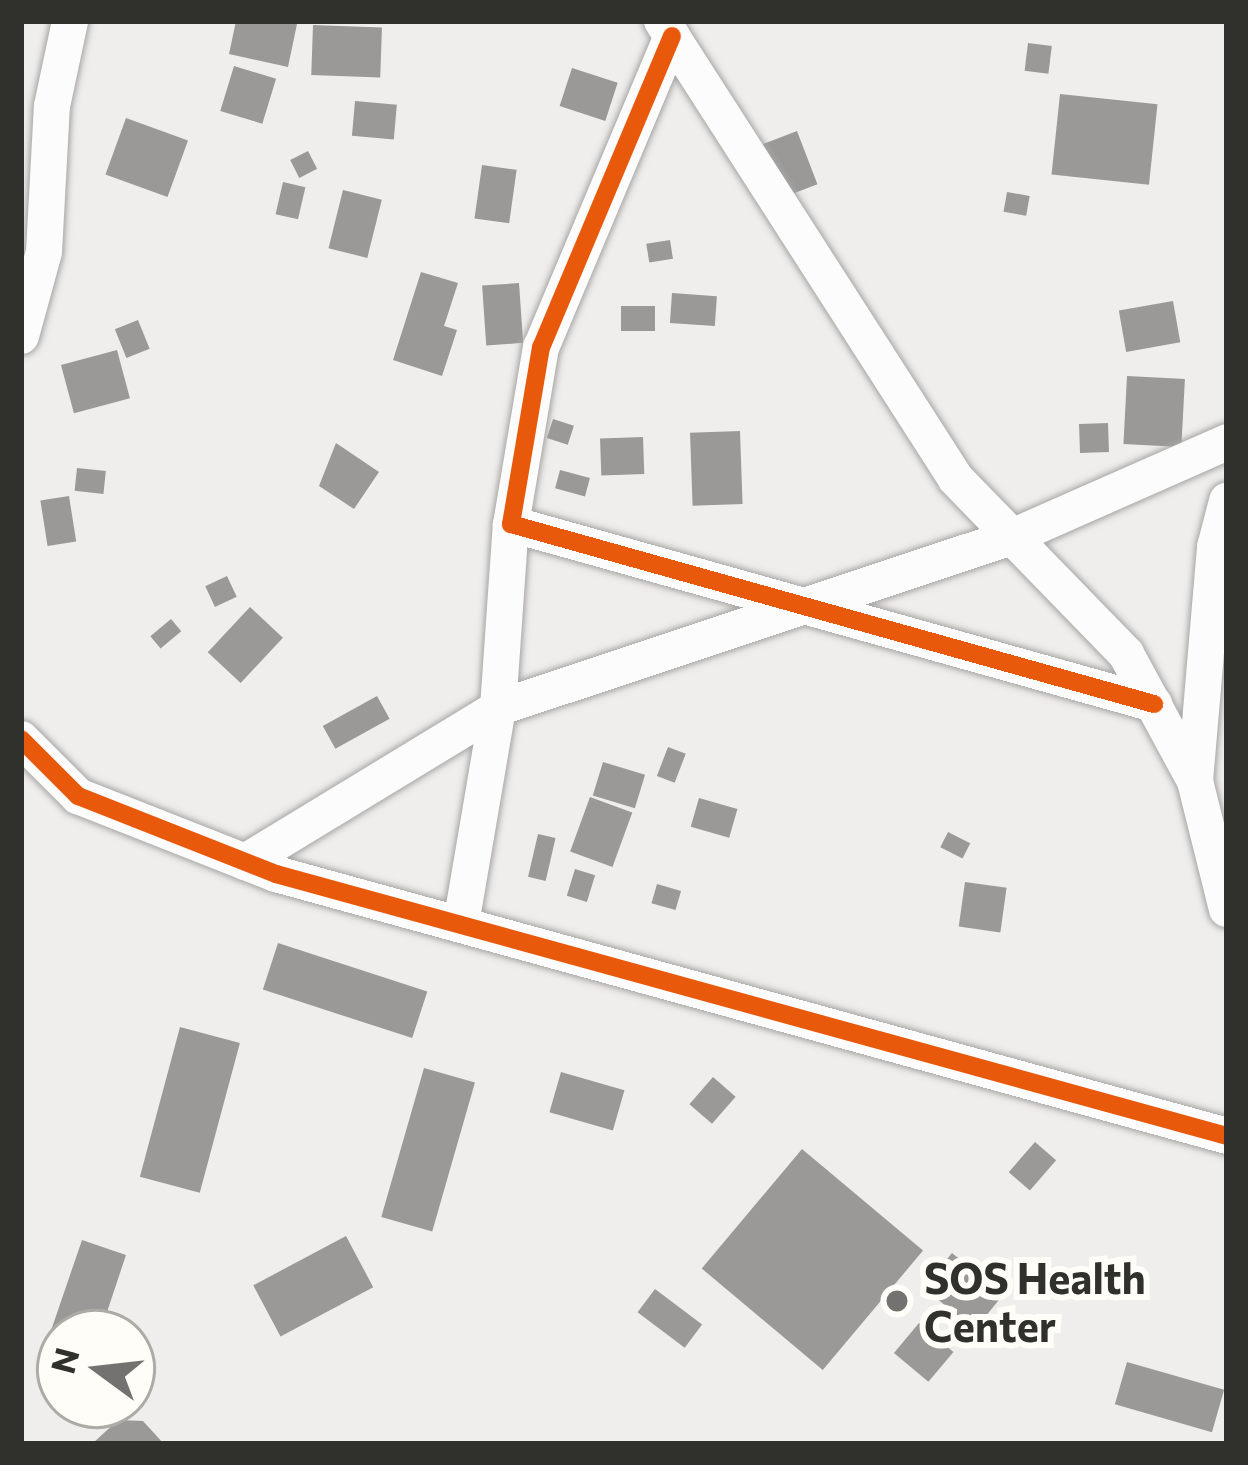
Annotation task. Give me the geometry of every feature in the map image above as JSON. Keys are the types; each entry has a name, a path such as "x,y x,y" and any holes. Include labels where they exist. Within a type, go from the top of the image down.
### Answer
{"street":[{"path":"21,337 44,252 52,106 70,21"},
{"path":"461,924 498,708 511,524 541,347 667,28"},
{"path":"667,28 956,479 1126,654 1195,781 1227,909"},
{"path":"245,862 498,708 1012,537 1227,442"},
{"path":"1195,781 1227,501"},
{"path":"511,524 1154,704"},
{"path":"22,742 78,796 245,862 1227,1136"}],"building":[{"path":"236,21 297,24 288,67 229,54"},
{"path":"313,25 382,27 380,77 311,75"},
{"path":"1028,43 1052,46 1048,74 1025,71"},
{"path":"234,66 276,79 262,124 220,111"},
{"path":"572,68 618,83 605,121 560,106"},
{"path":"1060,94 1157,104 1149,185 1052,175"},
{"path":"355,101 397,105 394,140 352,136"},
{"path":"126,118 188,141 167,197 105,174"},
{"path":"797,131 817,184 776,200 756,147"},
{"path":"308,151 317,169 299,178 290,160"},
{"path":"482,165 517,170 509,223 474,218"},
{"path":"283,182 305,187 298,219 276,214"},
{"path":"343,190 382,200 367,258 328,248"},
{"path":"1007,192 1030,196 1026,216 1004,212"},
{"path":"670,240 673,259 649,263 646,244"},
{"path":"421,272 458,283 444,326 457,330 442,376 393,360"},
{"path":"519,283 523,343 486,345 482,286"},
{"path":"672,293 717,296 715,326 670,323"},
{"path":"1173,301 1180,342 1126,352 1119,311"},
{"path":"621,306 655,306 655,331 621,331"},
{"path":"138,320 150,349 126,358 115,329"},
{"path":"117,350 130,398 74,413 61,365"},
{"path":"1127,376 1185,379 1181,447 1123,444"},
{"path":"553,419 574,426 568,445 547,438"},
{"path":"1108,423 1109,452 1080,453 1079,424"},
{"path":"740,431 743,504 693,506 690,433"},
{"path":"643,437 644,474 601,475 600,439"},
{"path":"336,443 379,472 354,509 319,486"},
{"path":"77,468 106,471 103,494 75,491"},
{"path":"560,470 590,478 585,496 555,488"},
{"path":"69,496 76,541 48,546 40,501"},
{"path":"227,576 237,597 215,607 205,586"},
{"path":"250,607 283,638 241,683 208,652"},
{"path":"171,619 181,631 161,649 150,636"},
{"path":"377,696 390,719 335,749 323,726"},
{"path":"668,747 686,754 675,783 657,776"},
{"path":"603,762 645,775 635,808 593,795"},
{"path":"590,797 632,812 612,867 570,852"},
{"path":"699,798 737,809 729,838 691,827"},
{"path":"948,832 970,843 963,858 940,847"},
{"path":"538,834 556,838 546,881 528,877"},
{"path":"575,869 595,875 587,902 567,896"},
{"path":"965,882 1007,888 1000,932 959,927"},
{"path":"657,884 681,891 676,910 651,903"},
{"path":"278,943 427,992 412,1038 263,990"},
{"path":"180,1027 240,1043 200,1193 140,1177"},
{"path":"424,1068 475,1083 432,1232 381,1217"},
{"path":"561,1072 624,1090 613,1131 549,1112"},
{"path":"713,1077 736,1097 712,1124 689,1104"},
{"path":"1035,1142 1056,1160 1030,1191 1009,1172"},
{"path":"802,1149 923,1251 823,1370 702,1269"},
{"path":"346,1236 373,1287 281,1337 253,1285"},
{"path":"82,1240 126,1255 108,1309 58,1309"},
{"path":"952,1253 1003,1295 975,1330 924,1288"},
{"path":"655,1289 702,1325 685,1348 638,1312"},
{"path":"919,1323 953,1352 928,1382 894,1353"},
{"path":"1127,1362 1224,1390 1212,1432 1115,1404"},
{"path":"108,1429 150,1429 164,1444 92,1444"}],"cycle path":[{"path":"672,36 541,347 511,524 1154,704"},
{"path":"21,739 78,796 276,874 1227,1136"}],"place":[{"name":"SOS Health Center","path":"897,1301"}]}
